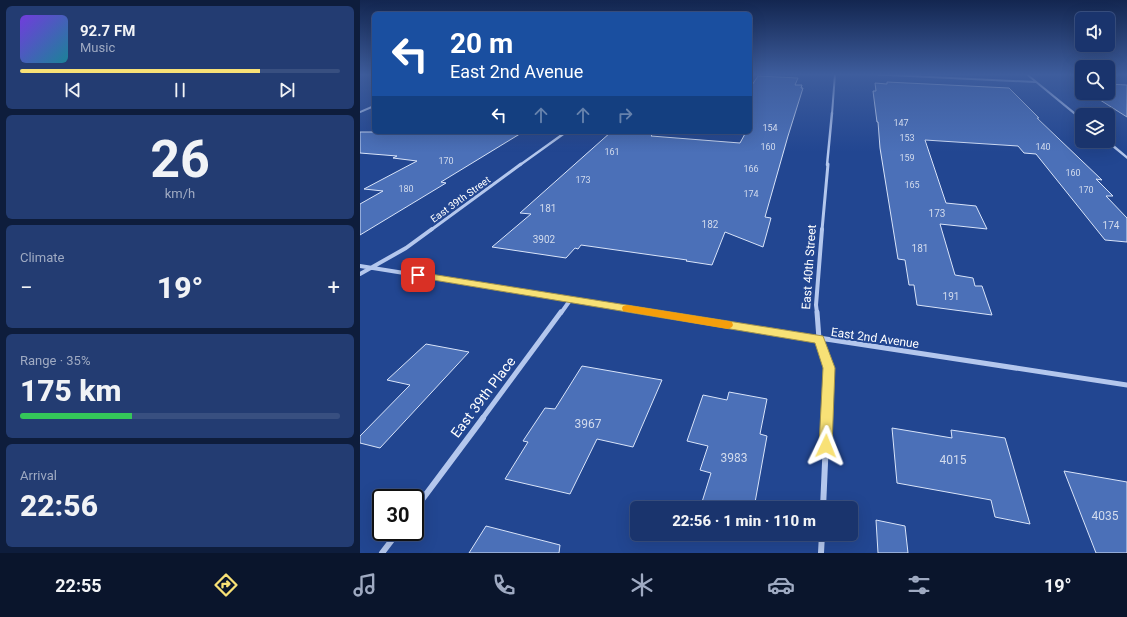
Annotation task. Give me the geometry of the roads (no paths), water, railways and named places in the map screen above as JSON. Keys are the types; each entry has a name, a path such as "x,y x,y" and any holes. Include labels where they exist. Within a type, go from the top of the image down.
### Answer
{"street":[{"name":"East 40th Street","path":"823,501 829,368 819,339 816,305 833,100"},
{"path":"1058,100 1075,114"},
{"path":"360,112 372,107"},
{"name":"East 39th Street","path":"360,274 406,248 563,134"},
{"path":"1115,148 1127,158"},
{"name":"East 2nd Avenue","path":"360,266 819,339 1127,385"},
{"name":"East 39th Place","path":"424,497 571,300"},
{"path":"382,553 391,541"},
{"path":"821,553 822,541"}]}
